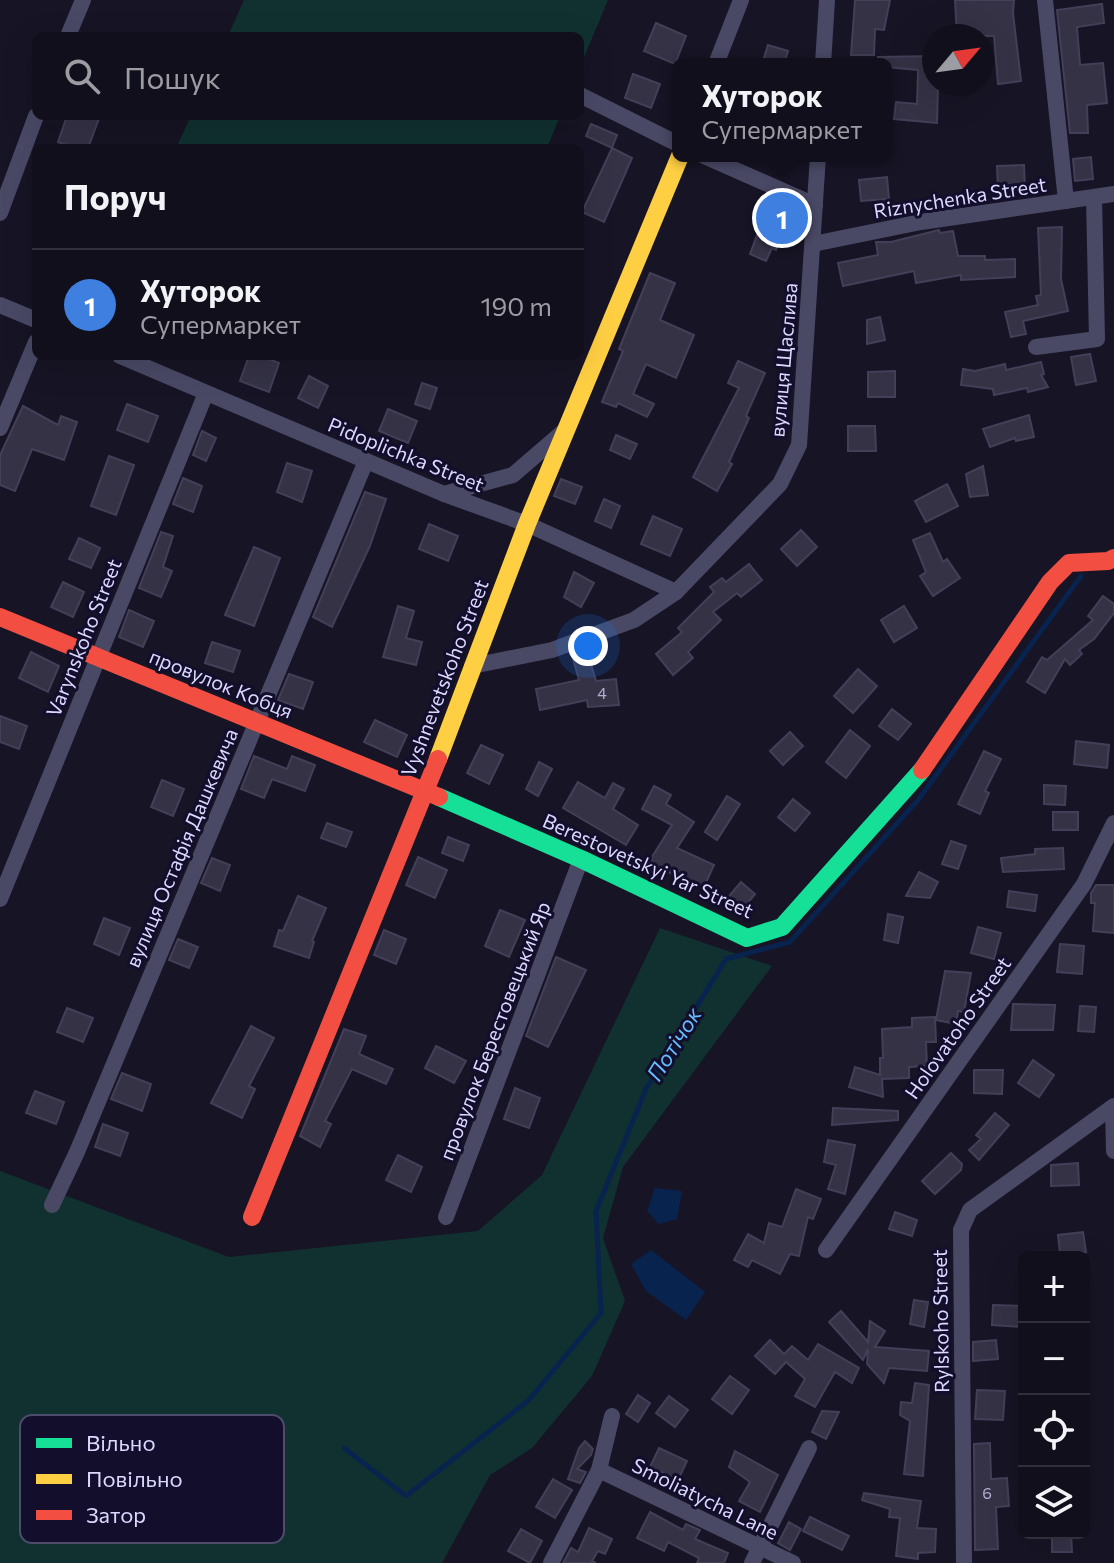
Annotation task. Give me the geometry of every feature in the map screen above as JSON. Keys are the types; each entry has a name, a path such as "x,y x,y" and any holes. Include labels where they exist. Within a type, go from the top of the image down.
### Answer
{"street":[{"path":"70,32 83,0"},
{"path":"718,58 741,0"},
{"path":"823,58 827,0"},
{"path":"1045,0 1066,201"},
{"path":"584,97 672,141"},
{"path":"0,213 35,120"},
{"name":"Vyshnevetskoho Street","path":"252,1217 426,791 527,524 678,162"},
{"path":"718,162 815,205"},
{"name":"вулиця Щаслива","path":"472,666 552,650 634,620 676,592 780,484 799,445 818,162"},
{"name":"Riznychenka Street","path":"813,244 921,222 1114,194"},
{"path":"1036,347 1097,339 1094,197"},
{"path":"0,305 32,318"},
{"path":"0,428 32,352"},
{"name":"Pidoplichka Street","path":"129,360 444,494 527,524 676,592"},
{"name":"Varynskoho Street","path":"0,899 206,393"},
{"path":"444,494 513,475 568,427"},
{"name":"вулиця Остафія Дашкевича","path":"52,1205 77,1152 366,461"},
{"name":"Berestovetskyi Yar Street","path":"426,791 581,859 747,938 782,927 926,766 1050,582 1069,563 1114,558"},
{"name":"провулок Кобця","path":"0,617 426,791"},
{"name":"Holovatoho Street","path":"826,1250 1084,884 1114,823"},
{"name":"провулок Берестовецький Яр","path":"446,1217 581,859"},
{"path":"1114,1106 1114,1151"},
{"name":"Rylskoho Street","path":"964,1563 961,1230 970,1210 1114,1106"},
{"path":"551,1563 599,1470 612,1416"},
{"path":"755,1556 809,1448"},
{"name":"Smoliatycha Lane","path":"599,1470 755,1556 793,1563"}],"green space":[{"path":"244,0 608,0 584,57 584,32 230,32"},
{"path":"189,120 558,120 549,144 178,144"},
{"path":"660,928 772,966 623,1167 603,1238 625,1301 592,1376 532,1448 490,1475 442,1563 0,1563 0,1171 229,1257 478,1231 542,1175"}],"water":[{"path":"655,1188 682,1191 677,1219 659,1224 647,1211"},
{"path":"651,1250 705,1292 686,1320 646,1291 631,1264"}],"building":[{"path":"855,0 890,0 884,30 875,29 874,55 851,55"},
{"path":"955,0 1014,0 1021,81 998,84 994,24 956,24"},
{"path":"1102,4 1104,23 1077,27 1080,65 1103,63 1107,103 1087,105 1088,133 1070,133 1057,10"},
{"path":"656,23 686,36 677,58 672,58 672,63 644,51"},
{"path":"768,45 788,51 786,58 764,58"},
{"path":"922,56 922,96 938,96 937,123 894,119 896,102 917,104 918,70 892,68 892,58 878,58"},
{"path":"633,74 660,84 651,108 625,98"},
{"path":"66,120 98,120 90,144 58,142"},
{"path":"591,124 617,135 612,148 586,136"},
{"path":"612,148 632,158 604,222 584,213"},
{"path":"1091,157 1093,179 1075,181 1073,159"},
{"path":"1024,165 1025,190 998,190 997,166"},
{"path":"887,177 889,199 861,201 859,180"},
{"path":"769,203 801,215 796,228 786,224 776,250 772,248 766,261 750,254"},
{"path":"1062,227 1061,279 1068,311 1023,321 1026,334 1011,337 1005,312 1038,305 1036,296 1041,295 1038,228"},
{"path":"939,230 940,233 953,231 958,256 985,256 985,260 1015,259 1015,277 961,280 961,275 916,283 914,271 843,286 838,263 878,255 876,242 891,242"},
{"path":"650,273 675,283 660,320 694,335 676,378 646,364 633,394 654,404 647,417 618,403 616,407 602,402 623,351 619,349"},
{"path":"880,317 885,340 867,344 867,320"},
{"path":"1090,354 1096,381 1076,385 1071,357"},
{"path":"248,360 279,363 269,392 240,381"},
{"path":"738,361 765,373 729,462 732,464 717,491 693,477 739,388 728,383"},
{"path":"1041,362 1044,374 1041,375 1048,387 994,395 993,389 961,385 963,369 975,371 1005,364 1006,370"},
{"path":"895,371 895,397 868,397 868,372"},
{"path":"309,376 328,386 318,408 298,398"},
{"path":"422,383 437,388 430,409 415,404"},
{"path":"127,404 158,416 148,442 117,430"},
{"path":"23,406 58,425 61,416 77,422 64,460 32,449 15,491 0,485 0,455"},
{"path":"388,409 417,421 408,443 379,431"},
{"path":"1029,415 1034,437 1016,441 1015,438 990,447 983,429"},
{"path":"848,426 875,426 876,451 848,451"},
{"path":"202,431 216,438 206,461 193,455"},
{"path":"616,435 637,444 630,459 610,450"},
{"path":"109,456 134,465 116,515 91,506"},
{"path":"287,463 312,471 302,502 277,492"},
{"path":"983,466 988,495 970,497 966,474"},
{"path":"183,478 202,486 193,512 173,504"},
{"path":"561,479 582,487 575,504 554,496"},
{"path":"947,484 958,506 926,522 915,501"},
{"path":"365,492 386,499 370,546 332,627 313,617"},
{"path":"604,499 620,506 611,528 595,521"},
{"path":"653,516 682,529 670,556 641,544"},
{"path":"429,524 458,536 448,561 419,549"},
{"path":"801,530 817,547 797,566 781,549"},
{"path":"161,532 173,536 163,567 172,571 161,597 139,588"},
{"path":"930,533 943,562 947,559 960,578 933,596 920,576 926,572 913,540"},
{"path":"79,538 100,548 91,568 69,559"},
{"path":"254,547 280,558 254,626 225,615"},
{"path":"749,564 762,580 741,597 737,593 713,612 721,620 688,652 693,658 673,675 656,654 682,632 678,628 714,592 710,587 722,578 726,582"},
{"path":"574,572 594,583 581,607 564,597"},
{"path":"63,582 84,592 73,617 51,607"},
{"path":"1103,596 1114,604 1114,613 1094,639 1079,650 1082,654 1070,665 1065,659 1045,693 1027,682 1042,657 1047,660 1093,620 1088,616"},
{"path":"398,606 414,611 406,638 422,642 416,665 383,657"},
{"path":"904,606 917,628 894,642 881,620"},
{"path":"129,610 154,621 143,647 119,637"},
{"path":"212,642 240,651 233,672 205,663"},
{"path":"587,651 596,681 616,679 619,705 588,707 587,700 540,710 536,689 579,680 572,655"},
{"path":"31,652 59,666 48,692 19,678"},
{"path":"858,669 877,686 853,713 834,696"},
{"path":"289,674 313,682 303,709 278,700"},
{"path":"892,709 911,724 898,740 879,726"},
{"path":"0,716 27,726 19,749 0,742"},
{"path":"375,720 407,735 397,757 364,742"},
{"path":"850,730 870,746 846,778 826,762"},
{"path":"790,732 803,746 783,765 770,751"},
{"path":"1076,741 1109,745 1107,768 1074,764"},
{"path":"481,745 503,755 489,784 467,773"},
{"path":"984,751 1001,759 985,791 989,793 980,814 958,804"},
{"path":"254,756 287,769 292,756 315,765 305,791 272,779 264,798 241,789"},
{"path":"539,762 552,769 538,796 526,789"},
{"path":"162,780 184,789 173,816 151,807"},
{"path":"578,782 605,798 613,783 624,789 613,809 638,825 626,845 563,808"},
{"path":"1044,785 1066,786 1065,805 1044,804"},
{"path":"654,786 671,795 666,804 694,822 677,848 714,865 704,887 668,872 650,860 672,825 642,809"},
{"path":"727,796 740,804 717,840 705,832"},
{"path":"793,799 810,813 795,831 778,817"},
{"path":"1053,812 1078,812 1078,830 1053,830"},
{"path":"327,823 352,832 346,847 321,838"},
{"path":"448,837 469,845 463,861 442,853"},
{"path":"951,841 966,846 958,869 942,864"},
{"path":"1063,848 1064,869 1003,872 1001,858 1035,854 1035,849"},
{"path":"418,857 447,870 435,898 406,885"},
{"path":"212,858 230,865 220,891 201,883"},
{"path":"919,872 938,882 930,898 906,896"},
{"path":"741,882 755,894 739,913 725,901"},
{"path":"1096,885 1114,885 1114,933 1093,931 1095,903 1091,903 1091,893"},
{"path":"1009,891 1037,895 1035,911 1007,907"},
{"path":"298,896 326,908 312,941 309,958 274,946 279,930 283,931"},
{"path":"500,910 525,920 509,957 485,946"},
{"path":"888,914 903,917 898,943 884,940"},
{"path":"104,918 130,928 119,955 94,944"},
{"path":"978,927 1001,933 994,959 971,953"},
{"path":"384,930 406,939 396,964 374,955"},
{"path":"178,939 198,947 189,968 169,960"},
{"path":"1060,944 1084,946 1082,974 1057,972"},
{"path":"556,957 586,970 548,1047 526,1036"},
{"path":"945,971 971,973 964,1012 958,1011 956,1024 936,1020"},
{"path":"1013,1004 1055,1005 1053,1030 1011,1030"},
{"path":"1080,1006 1096,1007 1094,1032 1078,1031"},
{"path":"67,1008 93,1018 83,1042 57,1032"},
{"path":"935,1017 936,1042 926,1042 927,1066 909,1067 909,1078 882,1079 883,1097 849,1087 855,1067 880,1075 882,1029 912,1027 912,1018"},
{"path":"251,1026 274,1038 249,1086 255,1089 242,1118 211,1103"},
{"path":"344,1029 366,1036 359,1054 393,1069 386,1084 352,1069 325,1121 331,1124 320,1147 300,1136"},
{"path":"436,1046 466,1061 454,1083 425,1068"},
{"path":"1033,1060 1054,1075 1039,1097 1018,1083"},
{"path":"974,1070 1003,1070 1002,1094 974,1093"},
{"path":"122,1073 151,1084 142,1111 111,1099"},
{"path":"515,1088 540,1098 529,1128 504,1119"},
{"path":"35,1091 64,1102 56,1124 26,1113"},
{"path":"833,1108 898,1111 898,1120 832,1125"},
{"path":"995,1113 1009,1125 979,1160 969,1150 981,1139 976,1135"},
{"path":"103,1124 128,1133 120,1156 95,1147"},
{"path":"828,1140 855,1145 845,1194 828,1189 836,1165 824,1162"},
{"path":"951,1153 962,1164 961,1170 935,1194 922,1181"},
{"path":"398,1155 422,1167 411,1192 386,1180"},
{"path":"1078,1163 1079,1185 1051,1186 1051,1165"},
{"path":"796,1189 821,1199 813,1219 808,1217 799,1256 790,1254 780,1274 752,1260 748,1267 734,1260 748,1234 764,1243 769,1223 782,1227"},
{"path":"895,1212 917,1220 912,1236 889,1229"},
{"path":"1083,1232 1086,1251 1060,1251 1058,1235"},
{"path":"914,1300 928,1302 924,1327 910,1324"},
{"path":"993,1305 1018,1306 1018,1327 992,1325"},
{"path":"841,1311 868,1342 870,1321 885,1331 875,1347 929,1351 927,1371 889,1368 884,1383 867,1364 868,1349 863,1360 829,1322"},
{"path":"770,1340 784,1354 792,1346 808,1360 818,1344 859,1368 852,1383 835,1372 815,1407 795,1396 805,1379 786,1362 775,1374 755,1356"},
{"path":"996,1340 998,1359 973,1361 973,1342"},
{"path":"730,1376 749,1390 732,1414 712,1399"},
{"path":"915,1383 929,1385 923,1476 904,1474 910,1421 900,1415 901,1402 912,1403"},
{"path":"977,1390 1005,1391 1003,1420 975,1419"},
{"path":"638,1395 650,1403 638,1422 626,1414"},
{"path":"669,1396 688,1410 675,1427 656,1413"},
{"path":"822,1411 839,1412 826,1439 812,1432"},
{"path":"585,1441 593,1449 577,1469 586,1472 580,1483 568,1479 579,1448"},
{"path":"990,1443 991,1479 1007,1478 1009,1506 996,1507 998,1549 975,1550 974,1444"},
{"path":"659,1448 687,1461 678,1480 650,1467"},
{"path":"735,1451 778,1475 760,1512 739,1501 750,1482 729,1467"},
{"path":"553,1479 572,1490 555,1518 536,1507"},
{"path":"864,1493 921,1501 917,1528 936,1529 935,1552 918,1553 918,1559 896,1556 900,1518 889,1517 890,1509 862,1500"},
{"path":"650,1512 683,1530 686,1524 700,1530 695,1539 728,1553 724,1563 697,1563 699,1558 668,1542 664,1551 637,1538"},
{"path":"810,1517 849,1536 842,1550 803,1531"},
{"path":"789,1522 801,1529 790,1550 778,1543"},
{"path":"589,1528 612,1539 605,1554 598,1551 592,1561 596,1563 563,1563 571,1548 578,1552"},
{"path":"521,1529 542,1541 530,1563 508,1551"},
{"path":"1052,1539 1071,1539 1072,1552 1052,1552"}],"waterway":[{"name":"Потічок","path":"344,1448 406,1496 529,1400 601,1313 596,1211 646,1089 726,959 790,942 919,799 1081,576"}],"traffic: fast":[{"path":"439,797 581,859 747,938 782,927 922,770"}],"traffic: slow":[{"path":"438,759 527,524 678,162"}],"traffic: jam":[{"path":"922,770 1050,582 1069,563 1114,558"},
{"path":"0,617 439,797"},
{"path":"252,1217 438,759"}],"place":[{"name":"Хуторок","path":"782,218"}]}
